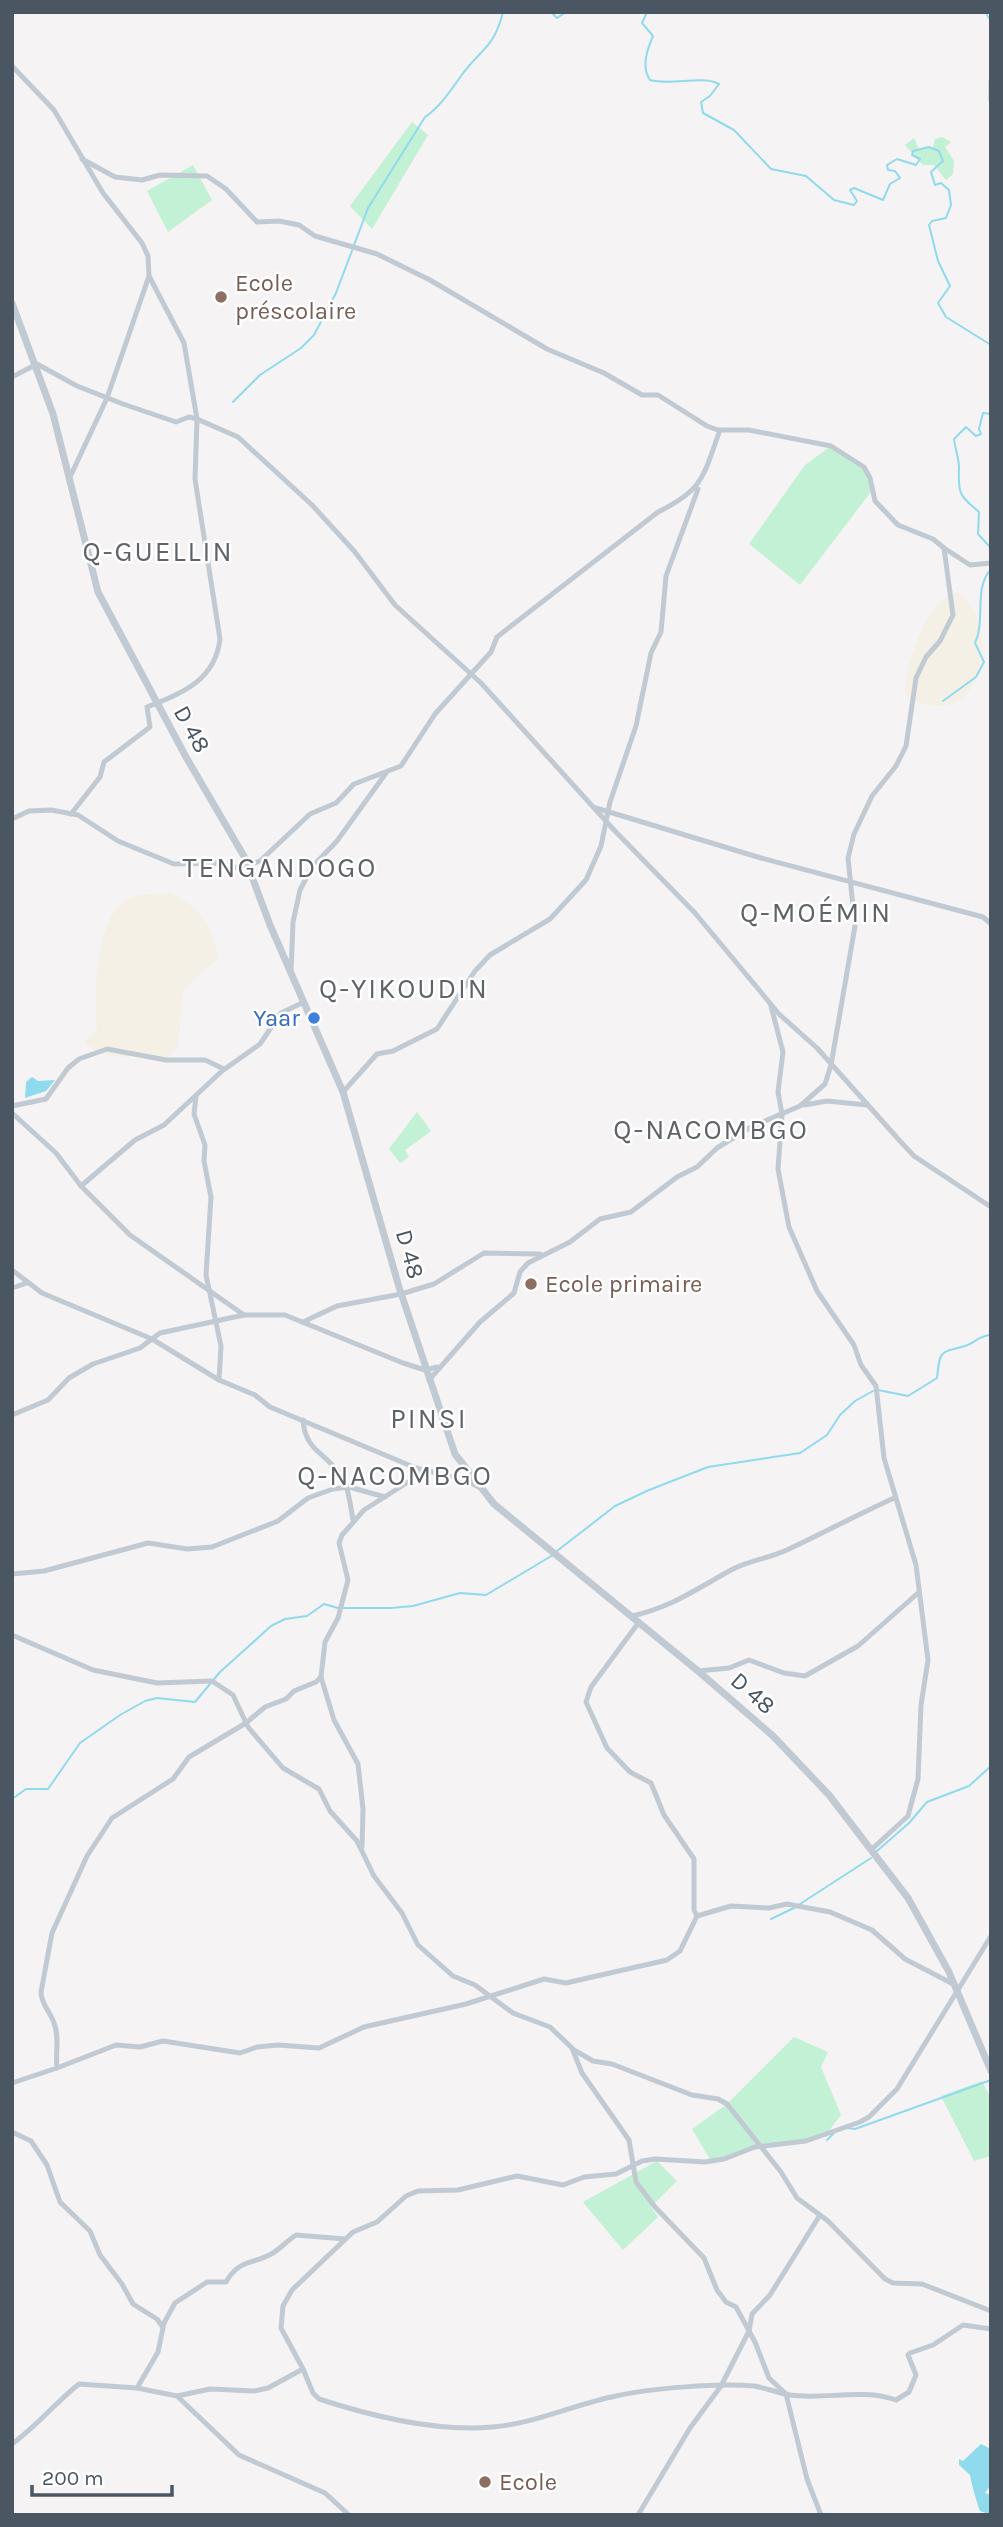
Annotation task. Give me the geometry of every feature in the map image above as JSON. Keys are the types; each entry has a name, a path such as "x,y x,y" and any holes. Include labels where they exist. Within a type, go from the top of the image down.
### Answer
{"street":[{"path":"12,66 54,110 110,203 142,243 148,256 149,276 107,398 70,477"},
{"path":"991,81 991,100"},
{"path":"82,159 115,177 142,180 160,175 214,178 257,222 279,221 299,225 315,236 377,254 430,280 547,349 604,373 642,395 657,395 707,426 720,430 749,430 831,446 864,467 870,478 875,500 898,524 933,539 970,565 991,563"},
{"path":"71,814 100,777 104,762 149,727 146,710 149,705 157,704 190,688 213,667 218,657 220,639 216,604 195,479 197,419 184,343 149,276"},
{"name":"D 48","path":"12,303 37,364 70,477 98,592 157,704 248,865 291,974 343,1092 401,1294 449,1443 480,1488 533,1538 632,1616 786,1748 872,1849 908,1898 956,1988 991,2071"},
{"path":"12,377 37,364 76,386 107,398 176,422 189,417 197,419 238,438 312,505 355,552 395,606 471,674 606,822 695,913 771,1002 915,1156 991,1207"},
{"path":"343,1092 377,1054 393,1051 437,1029 475,971 490,955 550,919 580,889 601,846 608,812 636,726 651,653 661,632 666,576 720,430"},
{"path":"12,818 29,811 71,814 89,820 118,841 174,864 214,863 239,868 260,862 310,814 335,803 354,784 386,774 401,766 435,714 491,652 497,637 514,622 570,584 658,512 685,499 699,486"},
{"path":"800,1106 825,1084 831,1065 855,926 848,880 848,859 854,834 872,796 896,766 906,746 916,678 953,615 944,548"},
{"path":"291,974 293,922 300,890 312,867 337,841 386,774"},
{"path":"593,807 761,858 983,917 991,924"},
{"path":"81,1186 135,1140 164,1125 181,1106 224,1069 260,1044 281,1013 304,1002"},
{"path":"771,1002 783,1052 778,1092 782,1114 778,1169 793,1243 817,1291 854,1345 862,1365 876,1385 884,1458 916,1565 929,1660 921,1705 918,1779 908,1816 872,1849"},
{"path":"12,1106 46,1099 68,1068 79,1059 107,1049 166,1060 205,1060 224,1069"},
{"path":"195,1096 194,1114 205,1145 204,1161 211,1197 206,1275 221,1346 219,1380"},
{"path":"429,1380 437,1367 480,1322 514,1293 520,1272 541,1254 570,1242 600,1219 631,1212 751,1127 800,1106 827,1101 867,1105"},
{"path":"12,1112 56,1153 81,1186 130,1235 244,1315"},
{"path":"303,1322 337,1306 401,1294 434,1284 484,1253 541,1254"},
{"path":"12,1270 27,1283 71,1307 152,1339 270,1407 363,1448 427,1471 462,1479 480,1488"},
{"path":"12,1288 27,1283"},
{"path":"12,1415 48,1399 69,1378 93,1364 140,1348 160,1333 244,1315 280,1314 425,1370 437,1367"},
{"path":"303,1420 309,1443 339,1472 347,1488 353,1520"},
{"path":"362,1850 363,1809 358,1764 334,1720 321,1677 325,1642 338,1618 348,1580 339,1543 345,1528 353,1520 427,1471"},
{"path":"12,1574 44,1572 148,1543 187,1549 212,1546 278,1521 319,1493 347,1488 385,1497"},
{"path":"632,1616 669,1606 714,1583 734,1568 790,1549 842,1525 863,1510 894,1498"},
{"path":"698,1671 729,1668 749,1660 784,1673 806,1676 858,1646 918,1593"},
{"path":"12,2084 116,2045 140,2047 163,2042 240,2053 257,2047 278,2045 319,2048 364,2027 490,1996 544,1979 566,1983 667,1960 680,1951 697,1916 694,1859 664,1815 651,1783 630,1772 607,1748 586,1702 591,1687 639,1622"},
{"path":"12,1634 93,1670 157,1683 212,1681 233,1695 246,1723 283,1768 319,1788 330,1811 362,1850 374,1876 402,1913 418,1945 453,1976 490,1996 513,2013 550,2027 572,2048 593,2061 612,2064 669,2088 718,2099 727,2104 797,2198 820,2215 885,2279 894,2283 922,2284 991,2311"},
{"path":"57,2068 58,2035 41,2000 41,1992 52,1933 86,1856 112,1818 173,1779 189,1757 246,1723 265,1707 286,1699 294,1691 316,1682 321,1677"},
{"path":"697,1916 731,1906 769,1908 787,1904 830,1912 872,1930 905,1959 956,1988"},
{"path":"991,1936 956,1988 897,2089 869,2118 806,2141 760,2147 724,2160 705,2162 655,2159 616,2174 584,2177 563,2185 517,2176 458,2190 418,2191 394,2203 377,2222 353,2232 295,2285 283,2306 281,2328 313,2393 319,2399 373,2416 469,2428 494,2427 616,2396 721,2386 755,2386 786,2394 885,2396 896,2400 909,2392 916,2375 908,2355 933,2345 963,2325 991,2329"},
{"path":"572,2048 582,2073 629,2140 636,2182 655,2207 704,2258 717,2290 726,2302 736,2307 769,2378 786,2394 807,2479 821,2515"},
{"path":"12,2132 31,2141 47,2165 60,2202 90,2231 100,2255 133,2304 157,2319 164,2329"},
{"path":"638,2515 690,2428 721,2386 749,2331 752,2314 770,2295 820,2215"},
{"path":"137,2388 159,2352 169,2311 183,2297 206,2282 226,2282 231,2272 241,2265 271,2254 296,2235 345,2239"},
{"path":"12,2444 38,2424 52,2406 79,2384 137,2388 177,2396 210,2389 254,2391 268,2388 303,2369"},
{"path":"177,2396 239,2455 325,2493 349,2515"}],"green space":[{"path":"412,122 428,135 372,229 350,206"},
{"path":"942,137 951,142 945,147 954,161 953,174 946,180 934,165 923,165 905,145 914,138 919,149 933,147 935,139"},
{"path":"193,165 212,200 168,232 147,191"},
{"path":"831,446 864,467 873,489 800,585 749,544 805,465"},
{"path":"417,1112 431,1131 405,1150 409,1157 400,1163 389,1149"},
{"path":"794,2037 828,2052 821,2067 841,2115 827,2133 806,2141 755,2147 711,2161 692,2129 727,2104"},
{"path":"982,2081 991,2099 991,2156 974,2161 941,2096"},
{"path":"657,2161 677,2181 651,2207 658,2217 623,2250 583,2202"}],"sand":[{"path":"958,593 972,607 980,628 982,650 978,672 969,691 953,703 932,706 905,695 907,672 922,630 936,606 948,596"},
{"path":"170,893 190,905 203,918 212,935 218,958 183,990 178,1046 166,1060 140,1055 122,1057 98,1053 84,1042 97,1029 99,956 110,919 119,906 132,897"}],"water":[{"path":"32,1077 38,1081 55,1080 46,1091 25,1098 26,1082"},
{"path":"981,2444 991,2449 991,2485 985,2493 991,2495 991,2515 980,2511 970,2475 959,2465 959,2459 963,2461"}],"waterway":[{"path":"233,402 260,375 301,348 314,335 336,293 368,208 425,117 440,103 491,41 503,12"},
{"path":"551,12 557,18 566,12"},
{"path":"647,12 642,23 653,36 645,64 650,80 704,80 719,84 710,96 701,102 703,113 734,130 771,169 806,176 834,200 854,205 857,201 850,190 854,188 883,200 890,184 900,178 895,171 888,170 887,165 897,159 916,165 920,159 912,155 913,151 929,147 939,151 943,161 931,172 935,185 941,183 949,190 951,205 946,218 932,221 929,225 938,261 950,286 938,303 946,317 991,345"},
{"path":"985,12 991,21"},
{"path":"991,414 983,413 979,429 981,434 976,436 966,427 954,439 961,493 979,512 978,534 991,548"},
{"path":"943,701 976,677 984,662 975,643 980,625 982,586 991,569"},
{"path":"878,1390 908,1396 937,1378 942,1354 991,1335"},
{"path":"557,1551 615,1506 649,1490 708,1467 800,1453 827,1435 840,1415 855,1401 873,1391"},
{"path":"12,1799 26,1789 48,1789 80,1743 145,1701 157,1698 195,1702 220,1672 271,1626 285,1619 307,1616 324,1604 338,1608 391,1608 413,1606 460,1593 486,1595 553,1555"},
{"path":"877,1851 909,1823 927,1802 969,1786 991,1766"},
{"path":"800,1904 871,1858"},
{"path":"771,1919 796,1907"},
{"path":"847,2128 855,2129 991,2080"},
{"path":"827,2140 834,2133"}],"place":[{"name":"Ecole préscolaire","path":"221,297"},
{"name":"Yaar","path":"314,1018"},
{"name":"Ecole primaire","path":"531,1284"},
{"name":"Ecole","path":"485,2482"}],"district":[{"name":"Q-GUELLIN","path":"158,551"},
{"name":"TENGANDOGO","path":"280,867"},
{"name":"Q-MOÉMIN","path":"816,912"},
{"name":"Q-YIKOUDIN","path":"404,988"},
{"name":"Q-NACOMBGO","path":"711,1129"},
{"name":"PINSI","path":"429,1418"},
{"name":"Q-NACOMBGO","path":"395,1475"}]}
